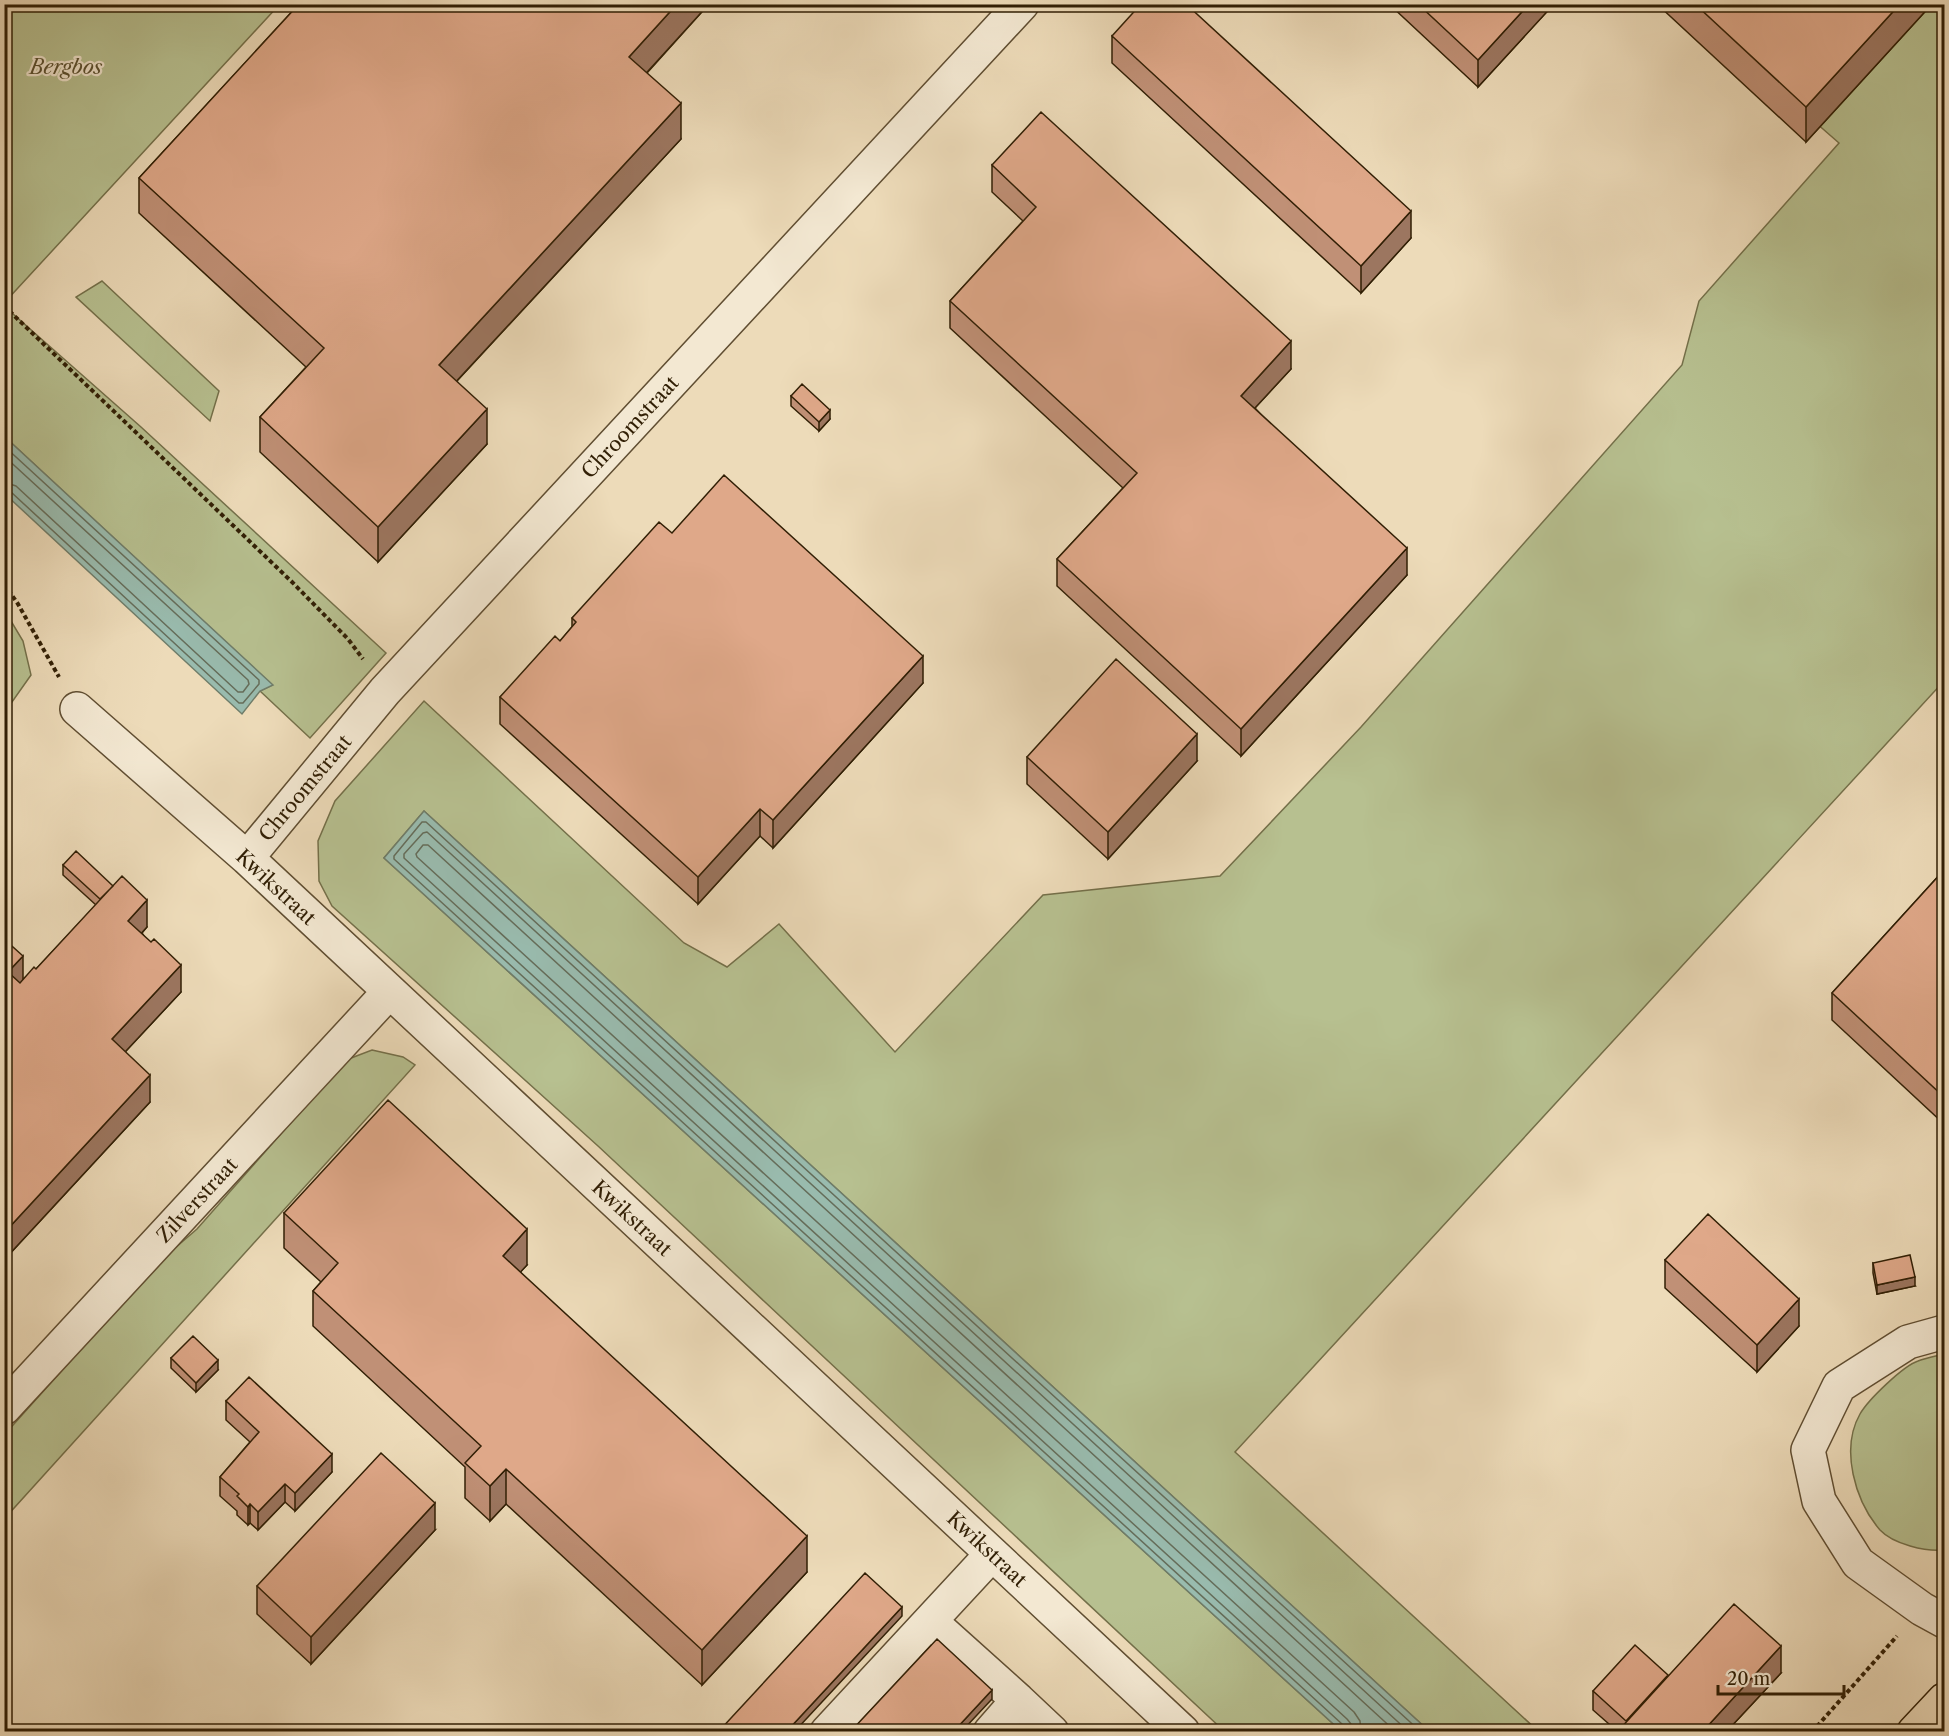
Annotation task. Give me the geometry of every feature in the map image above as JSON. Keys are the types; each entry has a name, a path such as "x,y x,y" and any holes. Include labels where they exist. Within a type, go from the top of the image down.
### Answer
{"main road":[{"path":"1914,1731 1944,1700"}],"street":[{"name":"Chroomstraat","path":"247,858 385,691 1022,4"},
{"name":"Kwikstraat","path":"77,709 247,858 1182,1731"},
{"name":"Zilverstraat","path":"4,1408 389,992"},
{"path":"1933,1615 1858,1563 1819,1501 1808,1450 1839,1386 1908,1342 1944,1332"},
{"path":"827,1731 992,1554"},
{"path":"930,1621 1052,1731"},
{"path":"990,1731 1018,1700"}],"path":[{"path":"4,306 348,639 385,691"},
{"path":"4,584 18,604 77,709"},
{"path":"1812,1731 1933,1615"}],"green space":[{"name":"Bergbos","path":"4,5 279,5 5,302 4,302"},
{"path":"1681,5 1944,5 1944,681 1235,1452 1538,1731 1429,1731 424,811 384,858 1341,1731 1224,1731 598,1146 332,906 319,881 318,841 335,801 424,701 684,943 727,967 779,924 895,1052 1043,895 1220,876 1361,727 1682,365 1699,301 1839,143"},
{"path":"102,281 219,391 210,421 76,297"},
{"path":"4,306 141,427 386,653 310,738 260,691 272,685 5,437"},
{"path":"5,611 23,641 31,675 5,712"},
{"path":"372,1050 403,1057 415,1065 5,1518 5,1434 160,1261 197,1229 346,1060"},
{"path":"1944,1354 1944,1550 1937,1550 1901,1543 1880,1530 1871,1518 1857,1490 1853,1474 1851,1443 1860,1414 1886,1384 1912,1364"}],"water":[{"path":"5,437 273,685 260,691 242,714 5,494"},
{"path":"424,811 1429,1731 1341,1731 384,858"}],"building":[{"path":"299,4 677,4 629,57 681,103 439,365 487,409 378,527 260,417 324,348 139,178"},
{"path":"1141,4 1186,4 1411,211 1361,266 1112,36"},
{"path":"1418,4 1529,4 1478,60"},
{"path":"1695,4 1794,4 1800,10 1806,4 1900,4 1806,107"},
{"path":"1041,112 1291,341 1241,396 1407,548 1241,729 1057,559 1137,473 950,301 1036,207 992,165"},
{"path":"802,384 830,410 819,422 791,396"},
{"path":"724,475 923,656 773,820 760,809 698,877 500,697 555,636 560,641 576,622 572,618 659,522 672,533"},
{"path":"1116,659 1197,734 1108,832 1027,757"},
{"path":"76,851 113,886 100,899 63,865"},
{"path":"1944,870 1944,1097 1832,993"},
{"path":"122,876 147,900 128,921 151,942 154,939 181,965 112,1039 150,1075 4,1233 4,939 23,956 8,972 20,983 34,967 36,969"},
{"path":"388,1100 527,1229 503,1256 807,1536 702,1650 506,1469 490,1486 465,1463 481,1446 313,1291 338,1263 284,1213"},
{"path":"1708,1214 1799,1299 1757,1345 1665,1260"},
{"path":"1910,1255 1915,1277 1877,1285 1873,1263"},
{"path":"193,1336 218,1360 196,1383 171,1358"},
{"path":"249,1377 332,1454 295,1493 285,1484 258,1512 250,1504 248,1507 237,1496 239,1494 220,1477 259,1432 226,1401"},
{"path":"381,1453 435,1503 311,1637 257,1586"},
{"path":"865,1573 902,1607 787,1731 719,1731"},
{"path":"1734,1604 1781,1646 1704,1730 1706,1731 1619,1730"},
{"path":"937,1639 992,1690 954,1731 851,1731"},
{"path":"1635,1645 1668,1675 1626,1721 1593,1691"}]}
